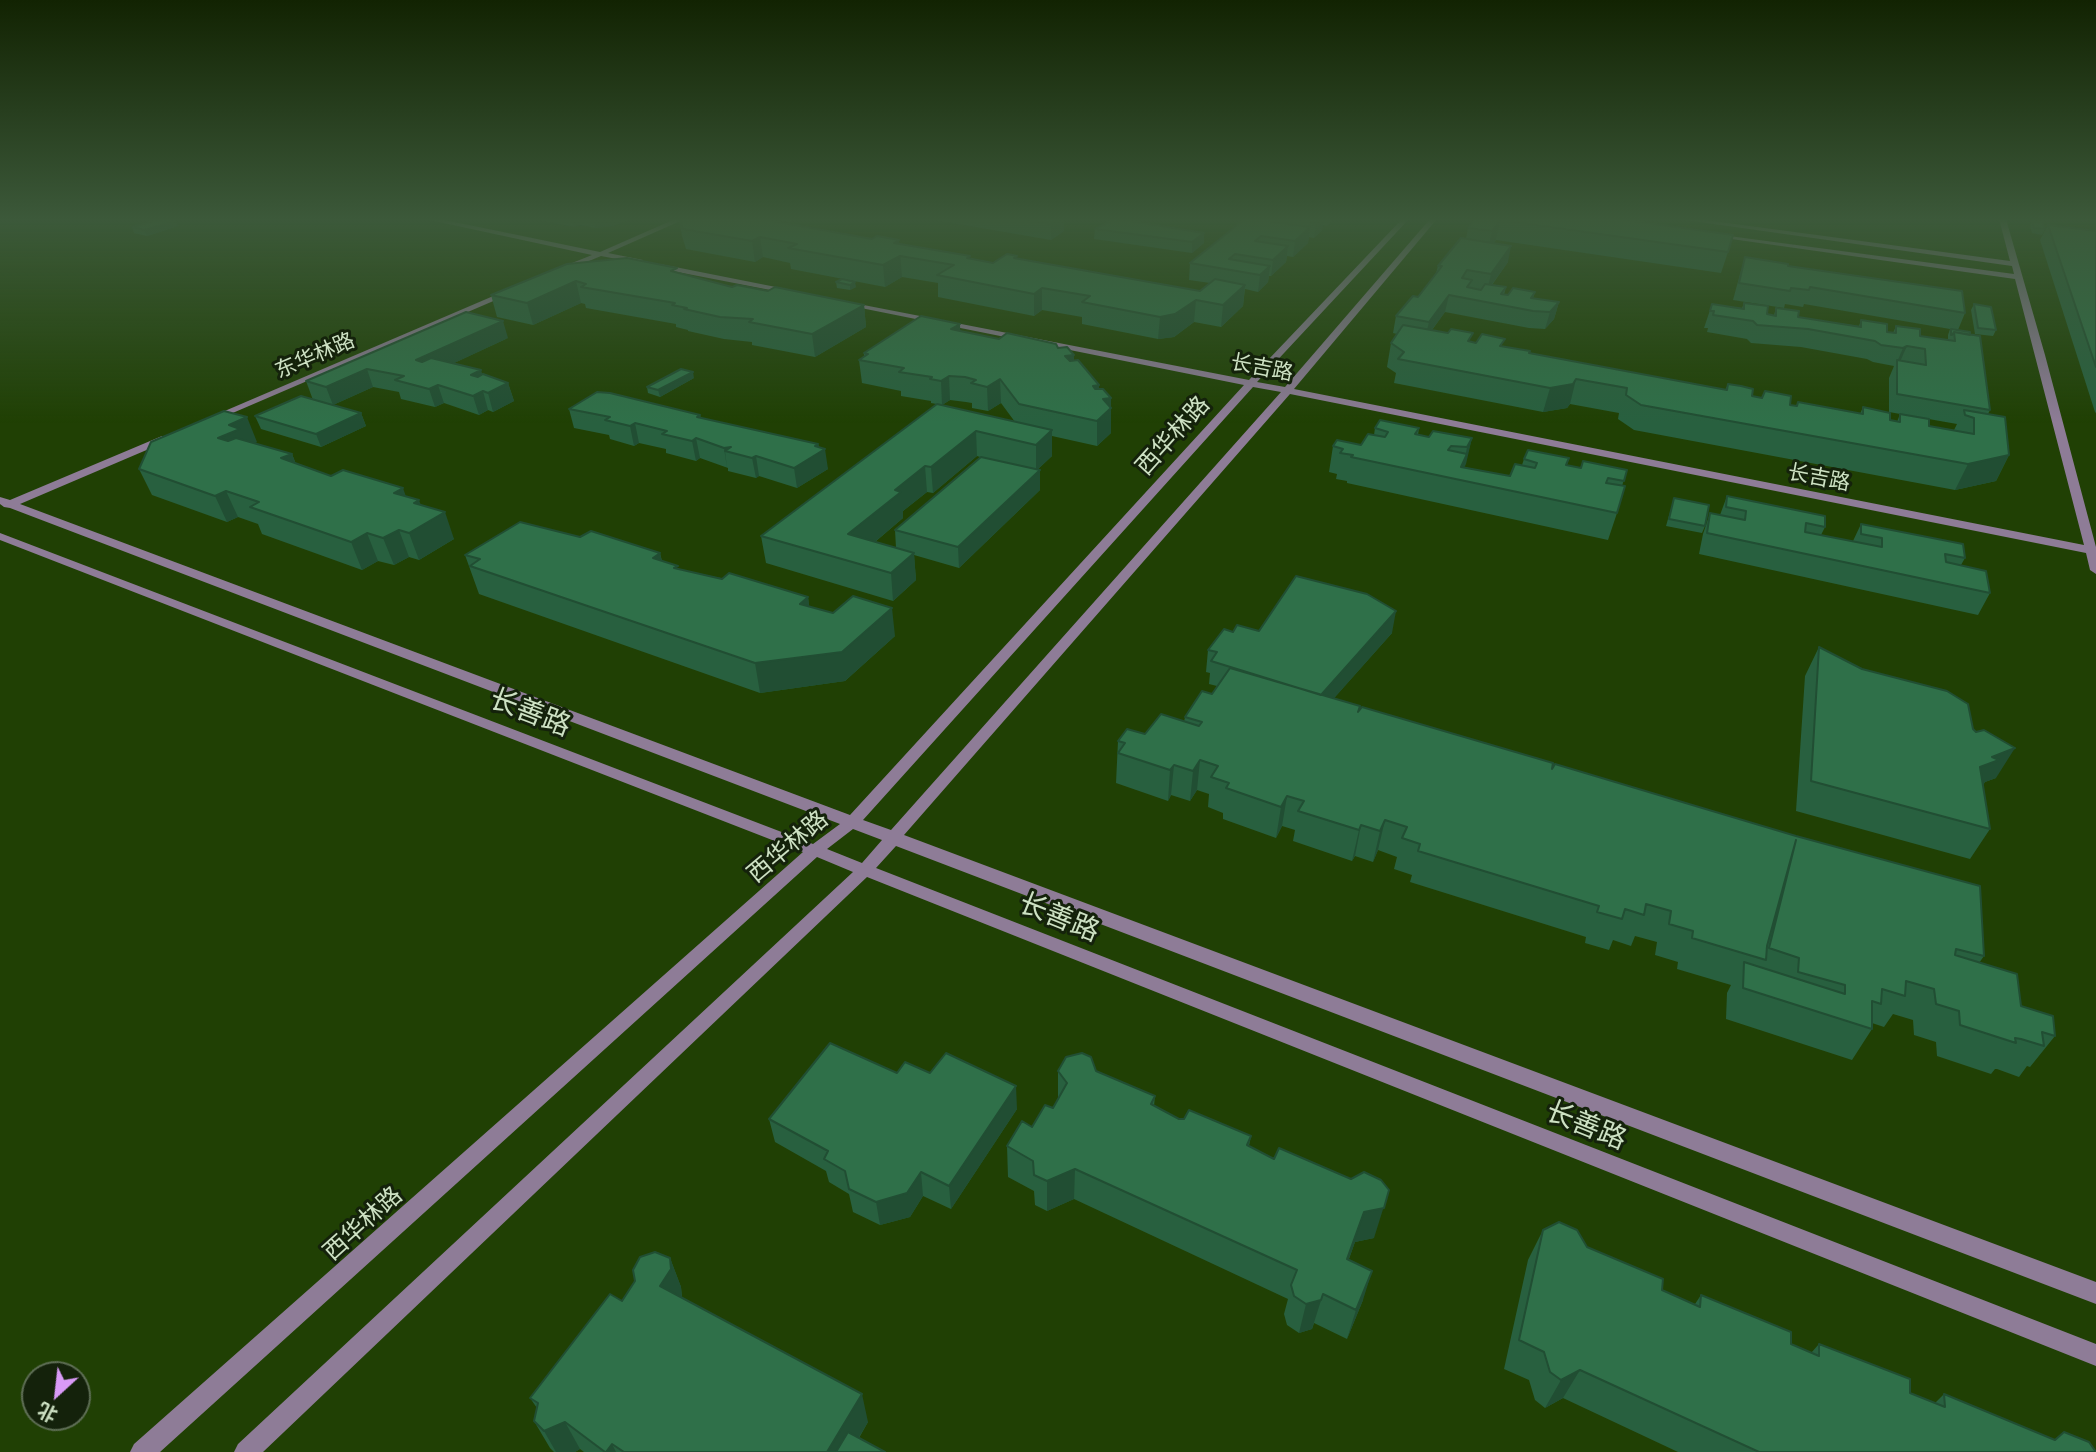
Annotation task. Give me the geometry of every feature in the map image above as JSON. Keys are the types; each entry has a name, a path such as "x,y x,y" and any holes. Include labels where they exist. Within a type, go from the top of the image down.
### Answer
{"street":[{"name":"东华林路","path":"203,422 524,287"},
{"path":"767,287 804,294"},
{"name":"西华林路","path":"142,1452 814,851 853,822 1251,383 1342,287"},
{"path":"246,1452 864,870 1376,287"},
{"path":"2021,287 2096,570"},
{"name":"长吉路","path":"831,300 2090,550"},
{"path":"4,504 178,433"},
{"name":"长善路","path":"4,504 2096,1293"},
{"name":"长善路","path":"0,536 864,870 2096,1355"}],"building":[{"path":"511,287 563,287 527,303 491,295"},
{"path":"581,287 746,287 768,291 775,287 864,305 812,334 749,322 753,319 720,317 684,309 687,308 672,305 675,303"},
{"path":"997,287 1176,287 1200,291 1205,287 1243,287 1223,305 1196,300 1175,314 1160,317 1082,302 1090,296 1042,288 1034,294"},
{"path":"1426,287 1467,287 1481,290 1483,287 1504,287 1501,294 1508,295 1513,288 1535,292 1531,298 1559,302 1550,312 1533,311 1449,295 1429,322 1396,316 1413,296 1418,297"},
{"path":"1763,287 1932,287 1962,291 1965,313 1810,287 1809,290 1791,288 1790,291"},
{"path":"2069,287 2096,287 2096,367"},
{"path":"1744,303 1768,306 1767,314 1776,316 1776,308 1799,311 1798,317 1861,327 1861,320 1887,324 1887,332 1896,333 1896,326 1920,329 1920,336 1955,341 1954,332 1980,336 1990,410 1897,394 1897,360 1926,365 1925,349 1881,345 1875,341 1808,329 1757,325 1753,321 1713,315 1714,311 1710,311 1712,304 1744,309"},
{"path":"1974,304 1991,307 1996,330 1978,328"},
{"path":"466,312 503,321 416,360 422,362 431,358 481,370 471,375 478,377 483,374 508,383 488,393 483,391 473,396 438,385 429,389 395,380 404,376 367,369 326,387 306,381"},
{"path":"921,316 960,324 951,329 960,331 999,339 1007,333 1056,344 1058,348 1067,347 1074,355 1065,356 1070,361 1078,360 1099,385 1093,386 1095,389 1103,389 1111,398 1103,399 1111,408 1097,421 1019,404 1000,379 987,387 971,383 976,380 965,377 949,376 941,381 899,372 904,368 859,360 868,354 864,353"},
{"path":"1403,325 1448,333 1451,329 1473,333 1468,341 1476,343 1482,334 1505,339 1500,346 1530,351 1529,353 1727,390 1728,384 1741,386 1753,389 1752,396 1762,398 1765,391 1791,396 1790,405 1797,406 1798,402 1863,414 1863,407 1890,413 1890,420 1900,422 1900,414 1929,419 1929,426 1974,434 1974,418 1965,415 1964,410 2005,417 2009,455 1968,464 1641,405 1626,395 1627,388 1576,379 1573,384 1550,388 1398,359 1404,352 1391,343"},
{"path":"1951,329 1970,332 1970,335 1954,332 1951,335"},
{"path":"681,369 693,372 658,390 647,387"},
{"path":"597,392 818,444 815,446 825,449 794,468 756,456 752,458 725,451 731,447 724,448 696,438 692,441 662,434 667,431 635,423 630,426 605,420 610,417 569,409"},
{"path":"301,396 361,413 316,434 255,416"},
{"path":"937,404 1052,430 1036,445 976,431 931,467 925,466 895,490 901,492 848,534 914,553 891,573 761,536"},
{"path":"224,411 247,417 229,425 240,429 218,438 228,441 236,438 292,454 281,458 331,476 343,470 403,488 394,493 419,500 414,503 445,512 409,533 399,530 383,538 367,533 351,542 250,507 259,502 226,491 215,496 139,469 151,442"},
{"path":"1380,420 1419,428 1415,434 1429,437 1433,431 1472,438 1467,447 1451,446 1448,450 1467,454 1461,467 1510,476 1515,464 1535,468 1537,463 1524,459 1528,450 1569,458 1566,465 1581,468 1583,461 1627,470 1624,481 1608,478 1606,483 1625,486 1617,513 1351,457 1353,455 1340,453 1343,449 1333,446 1337,440 1361,445 1368,434 1385,437 1388,432 1375,428"},
{"path":"981,457 1040,470 958,547 895,530"},
{"path":"1727,496 1825,516 1825,527 1806,523 1805,532 1882,547 1882,538 1861,534 1861,524 1963,544 1965,558 1945,554 1946,562 1986,571 1990,593 1707,533 1710,513 1745,520 1746,511 1726,507"},
{"path":"1674,498 1709,505 1705,526 1669,519"},
{"path":"520,522 580,537 591,531 660,553 653,558 678,566 674,568 722,579 729,573 808,597 800,604 833,613 853,596 892,608 842,652 755,663 470,566 480,559 465,555"},
{"path":"1296,576 1367,594 1396,611 1321,695 1211,661 1217,652 1208,650 1224,629 1233,632 1237,625 1259,631"},
{"path":"1819,647 1862,669 1947,691 1968,704 1976,732 1984,730 2015,748 1992,757 1999,760 1980,767 1990,829 1811,781"},
{"path":"1230,668 1360,706 1358,712 1362,707 1553,763 1552,769 1555,764 1796,836 1980,886 1984,956 1956,949 1955,955 2017,974 2021,1006 2053,1016 2055,1036 2042,1032 2044,1046 2015,1038 2016,1043 1960,1025 1959,1011 1936,1004 1934,989 1906,981 1905,996 1882,989 1881,1004 1872,1001 1872,1029 1743,988 1744,962 1845,994 1845,985 1798,972 1799,958 1769,948 1796,840 1767,946 1766,960 1692,938 1693,931 1669,924 1671,911 1646,904 1644,915 1625,909 1622,919 1597,912 1599,906 1418,851 1420,844 1402,838 1407,827 1385,820 1380,831 1361,825 1359,830 1298,811 1304,801 1287,796 1281,807 1226,788 1229,783 1211,777 1218,766 1200,760 1193,771 1174,765 1170,770 1118,753 1125,743 1118,741 1127,729 1145,734 1161,714 1199,726 1202,722 1185,717 1202,691 1212,694"},
{"path":"830,1043 897,1073 905,1062 930,1073 946,1053 1016,1086 949,1186 921,1172 907,1193 876,1202 849,1189 845,1171 824,1159 828,1151 769,1119"},
{"path":"1082,1053 1091,1057 1096,1071 1155,1096 1151,1104 1179,1119 1184,1119 1189,1110 1251,1136 1247,1145 1274,1159 1279,1148 1351,1179 1364,1172 1381,1180 1389,1190 1384,1208 1364,1212 1347,1259 1372,1271 1356,1310 1323,1294 1321,1300 1306,1304 1294,1296 1291,1285 1297,1270 1075,1169 1047,1181 1034,1175 1033,1161 1007,1146 1022,1121 1032,1127 1045,1105 1053,1108 1067,1083 1058,1071 1066,1057"},
{"path":"1559,1222 1577,1230 1587,1247 1663,1279 1662,1290 1700,1307 1701,1295 1791,1332 1791,1344 1819,1356 1819,1344 1910,1379 1910,1393 1945,1407 1944,1394 2055,1440 2064,1432 2089,1442 2096,1452 1759,1452 1580,1370 1561,1380 1550,1372 1544,1352 1519,1340 1543,1230"},
{"path":"655,1252 670,1258 671,1269 660,1286 862,1394 827,1452 624,1452 612,1444 605,1452 565,1422 544,1431 534,1421 538,1403 530,1398 610,1294 622,1301 635,1281 633,1270 640,1257"},
{"path":"848,1432 885,1452 836,1452"}]}
